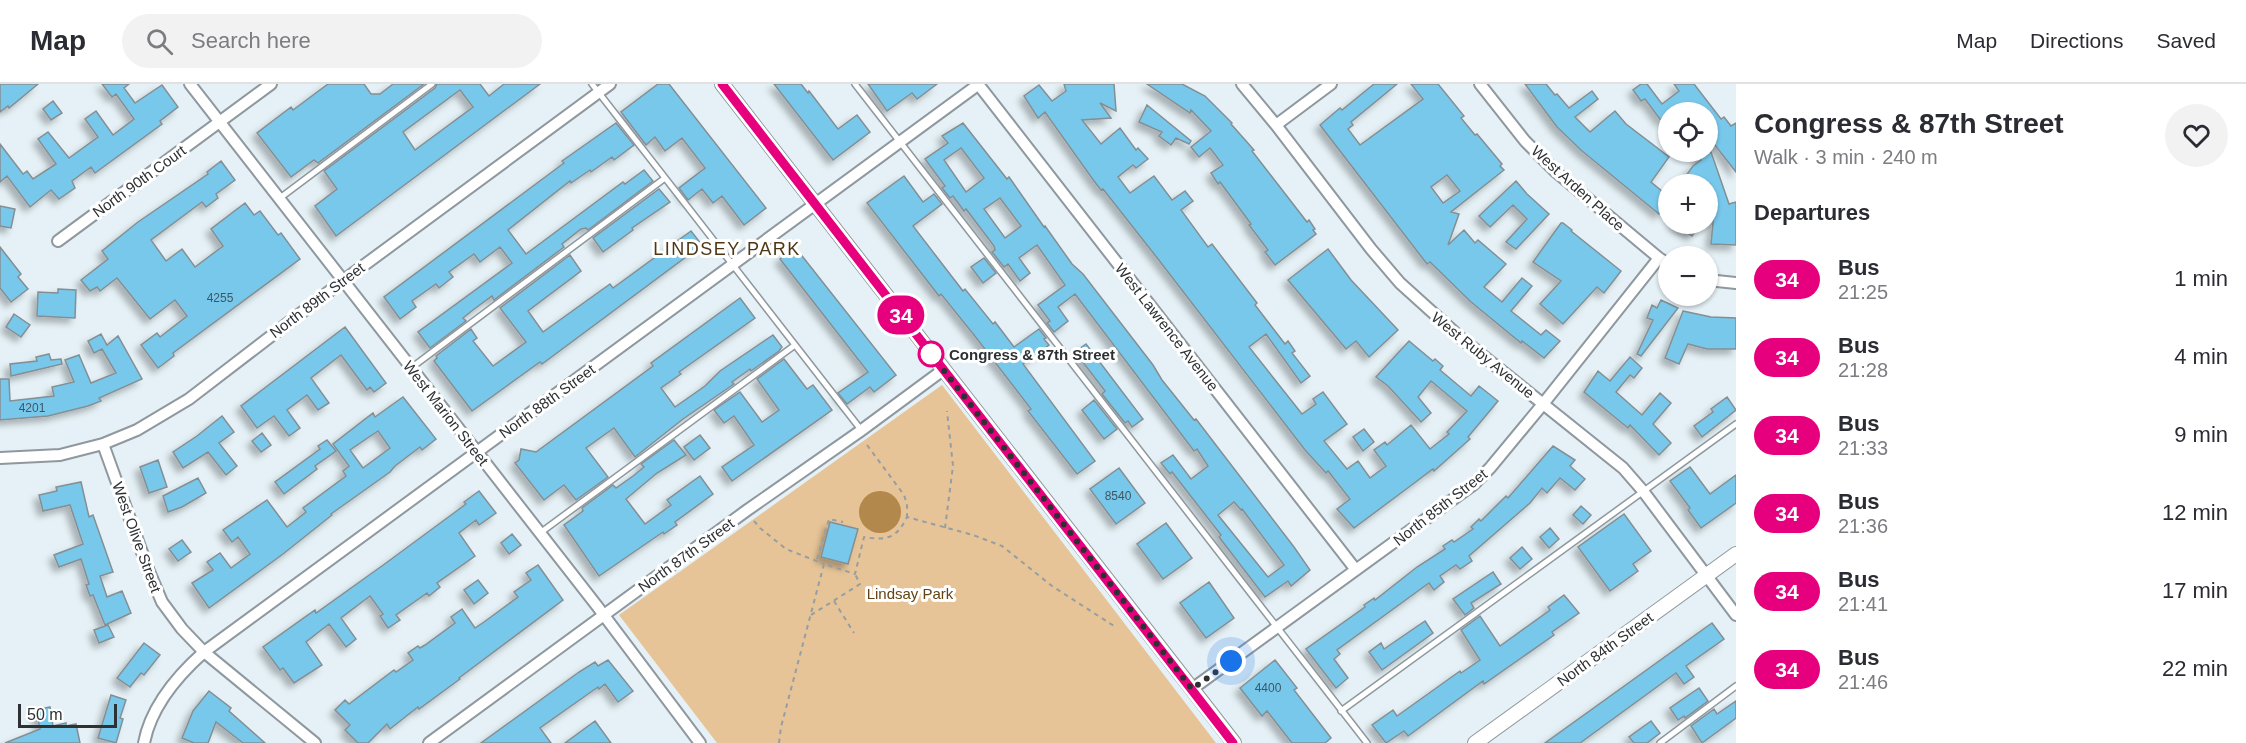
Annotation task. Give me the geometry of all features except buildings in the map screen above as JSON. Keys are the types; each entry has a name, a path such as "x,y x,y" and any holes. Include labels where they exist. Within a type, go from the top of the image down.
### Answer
{"street":[{"name":"West Marion Street","path":"190,84 604,615 700,743"},
{"name":"North 90th Court","path":"58,241 271,84"},
{"name":"North 89th Street","path":"0,458 60,455 103,444 137,430 189,399 595,88 610,84"},
{"path":"723,84 1234,743"},
{"name":"North 88th Street","path":"144,743 146,733 167,689 204,652 978,84"},
{"name":"West Lawrence Avenue","path":"978,84 1356,570"},
{"name":"West Ruby Avenue","path":"1242,84 1400,283 1462,339 1623,468 1643,491 1736,615"},
{"path":"1276,125 1330,84"},
{"name":"West Arden Place","path":"1480,84 1526,141 1556,172 1658,257"},
{"name":"North 85th Street","path":"1192,689 1474,484 1490,468 1658,267"},
{"path":"1718,281 1736,283"},
{"name":"North 87th Street","path":"429,743 943,370"},
{"name":"West Olive Street","path":"103,444 162,602 182,629 204,652 315,743"},
{"name":"North 84th Street","path":"1474,743 1736,554"}],"lane":[{"path":"280,198 432,84"},
{"path":"855,84 1366,743"},
{"path":"595,88 862,430"},
{"path":"411,368 665,178"},
{"path":"540,533 795,345"},
{"path":"1341,711 1736,424"},
{"path":"1660,743 1736,686"}],"path":[{"path":"945,528 954,466 946,411"},
{"path":"811,616 860,584 855,574 864,537 878,540 892,537 902,529 907,517 904,495 867,445"},
{"path":"746,511 760,528 786,549 855,574"},
{"path":"907,517 973,535 1002,546 1052,586 1114,626"},
{"path":"816,560 829,519 843,522"},
{"path":"778,743 824,564"},
{"path":"834,601 854,633"}],"green space":[{"name":"Lindsay Park","path":"942,385 1216,743 717,743 619,615"}],"shaded area":[{"path":"880,491 895,497 901,512 895,527 880,533 865,527 859,512 865,497"}],"bus line":[{"name":"34","path":"722,84 807,190 943,370 1233,743"}],"place":[{"name":"Congress & 87th Street","path":"931,354"}],"district":[{"name":"LINDSEY PARK","path":"727,249"}],"route":[{"path":"931,354 1192,689 1231,661"}]}
